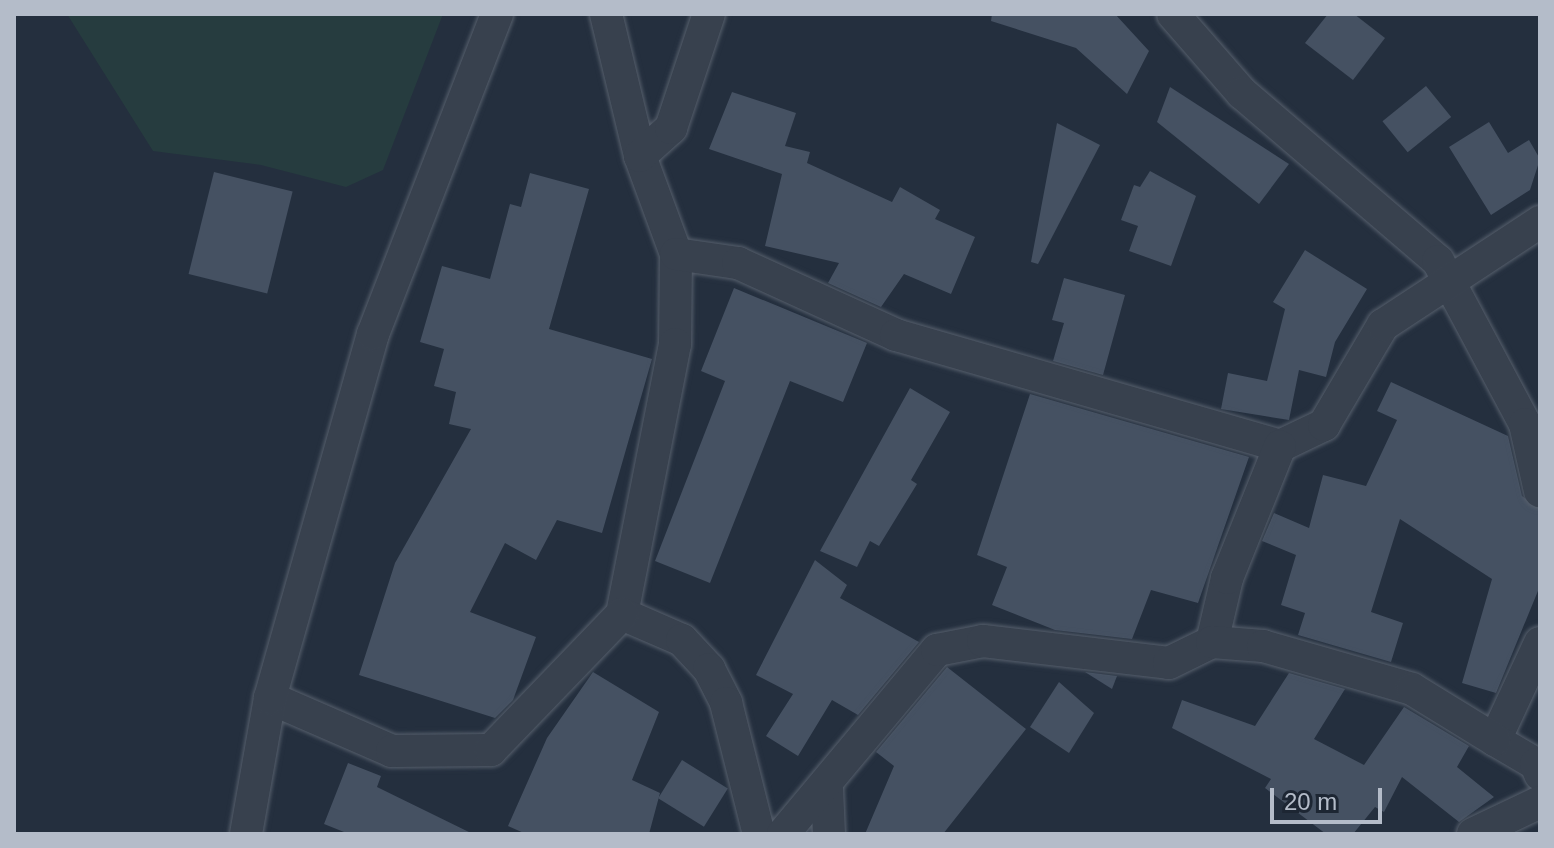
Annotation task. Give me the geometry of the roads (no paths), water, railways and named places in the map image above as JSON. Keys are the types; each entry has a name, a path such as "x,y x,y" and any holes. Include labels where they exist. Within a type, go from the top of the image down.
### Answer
{"street":[{"path":"246,834 270,698 373,334 497,14"},
{"path":"270,698 392,751 491,750 622,614 675,344 676,254 640,156 606,14"},
{"path":"640,156 671,128 709,14"},
{"path":"1173,14 1242,93 1438,261 1444,283 1525,424 1540,491"},
{"path":"676,254 738,263 896,335 1280,446 1324,425 1383,325 1540,222"},
{"path":"1212,642 1227,578 1280,446"},
{"path":"622,614 682,640 709,669 726,703 759,834"},
{"path":"783,834 827,789 937,650 983,641 1169,663 1212,642 1263,646 1412,689 1539,766"},
{"path":"1495,740 1540,643"},
{"path":"827,789 829,834"},
{"path":"1473,834 1540,802"}]}
